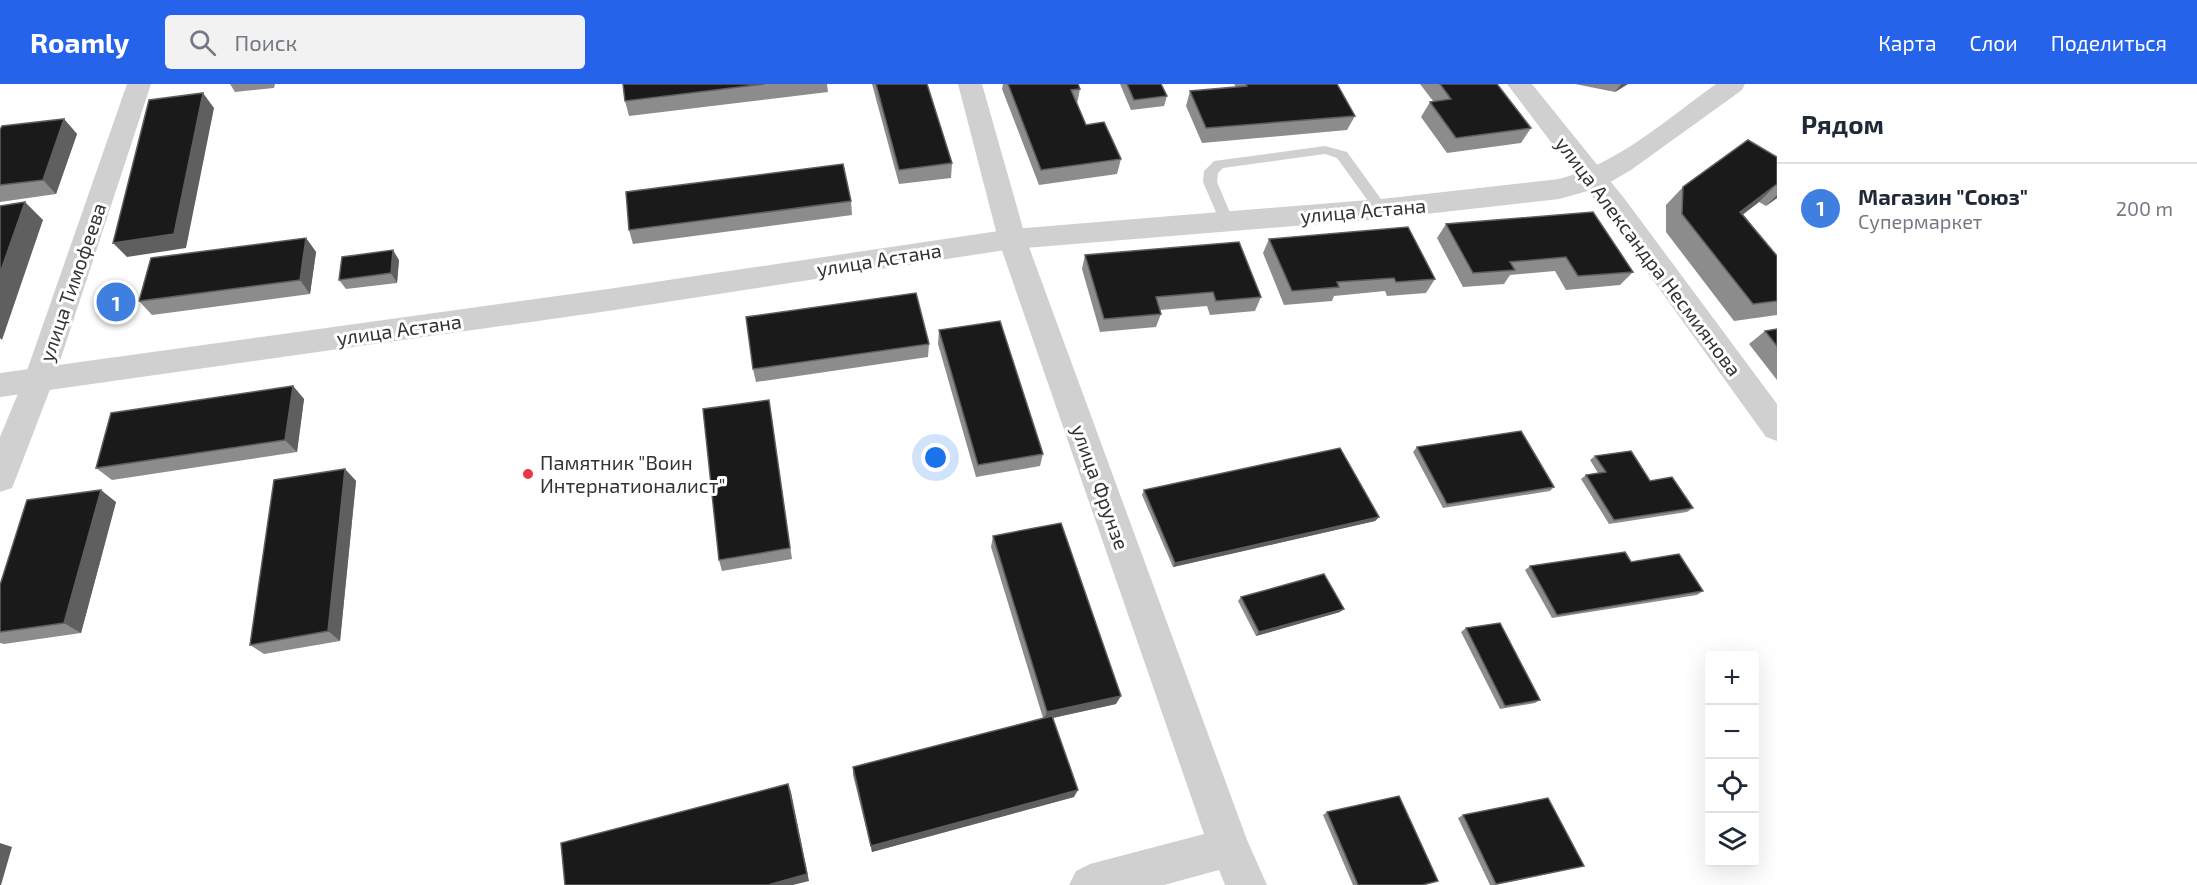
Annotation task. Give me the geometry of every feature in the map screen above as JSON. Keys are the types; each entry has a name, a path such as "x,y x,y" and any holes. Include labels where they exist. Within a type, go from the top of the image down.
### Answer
{"street":[{"name":"улица Тимофеева","path":"0,478 39,379 139,84"},
{"name":"улица Фрунзе","path":"970,84 1012,239 1228,847 1246,885"},
{"name":"улица Александра Несмиянова","path":"1519,84 1592,180 1614,205 1777,428"},
{"name":"улица Астана","path":"0,385 620,298 1012,239 1381,209 1559,189 1592,180 1622,164 1733,84"},
{"path":"1090,885 1228,847"}],"lane":[{"path":"1227,222 1210,182 1211,171 1219,164 1325,150 1342,155 1381,209"}],"building":[{"path":"623,84 764,84 625,101"},
{"path":"876,84 927,84 952,163 899,170"},
{"path":"1008,84 1078,84 1080,89 1071,90 1086,125 1104,122 1121,159 1041,170"},
{"path":"1127,84 1161,84 1167,96 1134,100"},
{"path":"1246,84 1337,84 1355,116 1206,128 1190,91 1247,86"},
{"path":"1440,84 1497,84 1531,128 1456,138 1430,102 1451,99"},
{"path":"203,93 174,234 113,243 149,100"},
{"path":"64,119 43,180 0,185 0,130 2,126"},
{"path":"1748,140 1777,157 1777,184 1740,212 1777,256 1777,301 1753,304 1682,214 1683,187"},
{"path":"843,164 851,201 629,230 626,192"},
{"path":"25,202 0,273 0,206"},
{"path":"1593,212 1633,272 1578,276 1566,257 1510,262 1515,270 1473,273 1446,224"},
{"path":"1408,227 1435,279 1396,282 1394,278 1337,282 1339,287 1292,291 1269,239"},
{"path":"306,238 300,280 139,301 151,258"},
{"path":"1239,242 1261,297 1216,301 1213,292 1156,297 1161,314 1104,319 1085,255"},
{"path":"393,250 391,273 339,280 342,257"},
{"path":"916,293 929,344 753,369 746,317"},
{"path":"1000,321 1043,454 978,465 939,330"},
{"path":"1777,329 1777,346 1765,331"},
{"path":"293,386 285,440 96,468 111,413"},
{"path":"769,400 790,548 719,560 703,409"},
{"path":"1521,431 1554,487 1447,504 1417,447"},
{"path":"1340,448 1379,517 1175,563 1144,490"},
{"path":"1631,451 1650,481 1672,477 1693,508 1614,520 1586,475 1606,472 1595,456"},
{"path":"345,469 328,631 250,645 274,480"},
{"path":"101,490 64,623 0,632 0,585 27,500"},
{"path":"1061,523 1121,696 1047,712 993,536"},
{"path":"1625,552 1631,562 1679,554 1703,591 1557,615 1530,566"},
{"path":"1324,574 1344,609 1259,632 1241,597"},
{"path":"1500,623 1540,700 1505,706 1466,628"},
{"path":"1052,716 1078,790 871,846 853,767"},
{"path":"788,784 807,874 768,885 565,885 561,843"},
{"path":"1399,796 1438,881 1422,885 1358,885 1327,812"},
{"path":"1548,798 1584,866 1496,884 1463,815"}],"place":[{"name":"Магазин \"Союз\"","path":"116,302"},
{"name":"Памятник \"Воин Интернатионалист\"","path":"528,474"}]}
